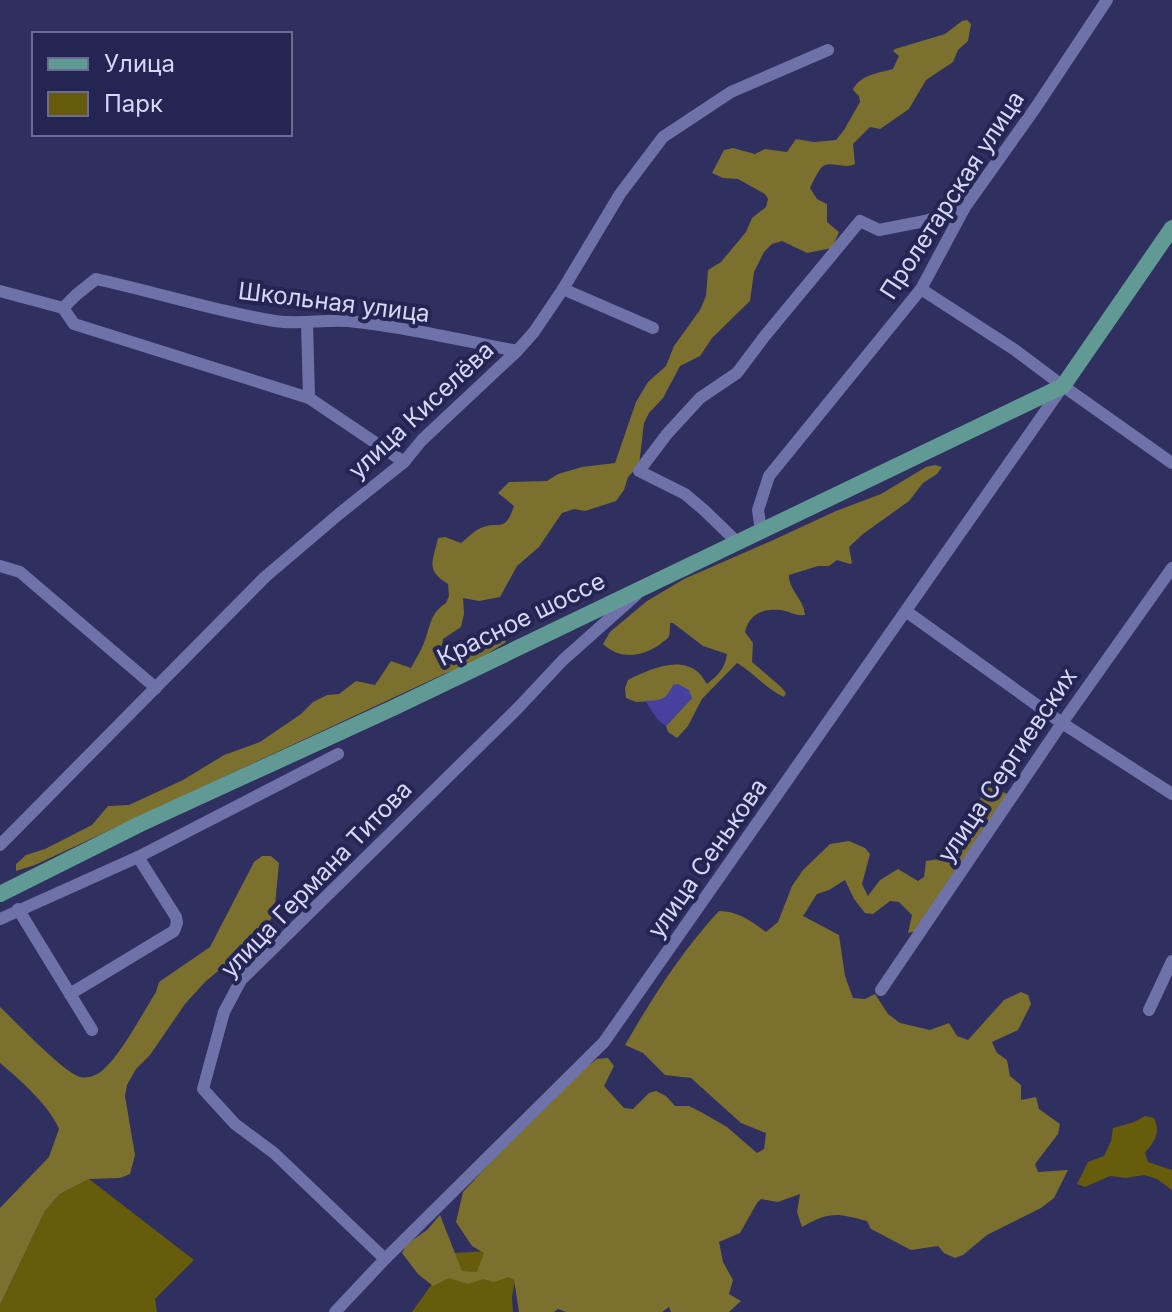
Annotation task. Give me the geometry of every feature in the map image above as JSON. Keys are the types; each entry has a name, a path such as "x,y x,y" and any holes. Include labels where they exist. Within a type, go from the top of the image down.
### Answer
{"main road":[{"path":"1063,386 1172,228"},
{"name":"Красное шоссе","path":"0,894 140,824 393,708 1063,386"}],"street":[{"name":"Пролетарская улица","path":"761,531 758,510 769,476 921,289 964,209 1107,0"},
{"name":"улица Киселёва","path":"0,845 265,577 404,462 422,440 517,351 563,289 620,194 663,137 731,92 828,50"},
{"path":"737,542 685,494 639,471 700,398 737,373 860,221 879,230 964,209"},
{"name":"Школьная улица","path":"63,308 96,279 280,322 344,321 380,325 517,351"},
{"path":"563,289 653,328"},
{"path":"921,289 1015,350 1172,463"},
{"path":"0,291 63,308 74,324 309,398 404,462"},
{"path":"307,322 309,398"},
{"name":"улица Сенькова","path":"335,1312 604,1042 1063,386"},
{"path":"1026,404 1034,410 1038,423"},
{"path":"0,566 20,572 156,688"},
{"name":"улица Сергиевских","path":"881,990 1062,723 1172,568"},
{"name":"улица Германа Титова","path":"385,1259 274,1153 235,1124 203,1089 224,1012 241,980 563,660 648,585"},
{"path":"907,612 1062,723 1172,794"},
{"path":"0,919 138,857 338,754"},
{"path":"70,994 174,931 176,917 138,857"},
{"path":"18,909 92,1030"},
{"path":"1149,1010 1172,961"}],"green space":[{"path":"1145,1116 1154,1118 1157,1128 1154,1141 1145,1153 1148,1162 1172,1170 1172,1190 1157,1179 1144,1175 1126,1178 1110,1176 1085,1187 1077,1184 1088,1162 1104,1156 1113,1128"},
{"path":"89,1179 194,1260 155,1299 157,1312 0,1312 0,1305 45,1211 60,1194"},
{"path":"520,1249 512,1297 513,1312 412,1312 454,1253"}],"shaded area":[{"path":"967,20 971,24 968,41 958,50 953,62 926,80 909,109 880,129 870,127 853,144 855,164 828,164 818,172 810,188 817,199 827,204 827,222 839,232 832,248 807,253 782,241 772,244 764,252 754,272 750,301 712,338 700,356 680,366 663,398 649,413 644,423 639,465 628,477 616,501 585,511 574,509 562,513 539,547 517,566 500,597 479,601 463,598 461,627 443,639 440,659 456,658 496,639 504,638 506,642 470,665 444,674 35,865 16,871 16,864 26,855 45,849 92,825 108,806 129,805 183,780 224,755 260,742 313,702 327,695 339,694 356,681 375,685 391,661 411,668 433,618 449,596 448,584 436,574 432,565 438,538 445,537 461,543 477,530 504,524 514,506 498,493 509,482 547,481 558,474 582,467 615,463 636,402 648,382 666,366 674,346 700,310 706,296 708,270 721,262 746,232 752,218 766,207 768,199 765,194 738,179 712,173 724,150 733,148 755,154 765,149 787,152 796,139 814,142 836,140 860,102 853,90 860,81 893,69 899,56 893,51 895,49 945,34"},
{"path":"926,467 942,467 923,483 909,501 849,547 852,563 837,560 829,566 818,566 789,575 805,615 768,610 750,621 745,632 753,643 752,662 781,687 786,693 784,697 737,663 702,699 688,726 677,738 668,732 666,726 692,698 666,697 659,701 636,702 626,698 628,680 645,672 682,665 699,673 707,684 725,664 727,654 703,646 673,623 670,623 667,638 645,652 623,655 603,644 610,632 647,601 684,579 881,494"},
{"path":"678,684 689,690 692,698 666,726 645,701 663,698 673,685"},
{"path":"990,785 1006,796 916,931 908,933 912,915 899,902 890,901 873,914 865,913 845,880 817,894 803,916 839,935 845,976 853,998 865,999 875,994 888,1014 900,1023 930,1030 949,1023 957,1036 968,1040 1004,1000 1021,992 1028,995 1031,1004 1018,1030 992,1042 997,1053 1007,1060 1010,1076 1021,1085 1021,1100 1036,1097 1039,1109 1060,1124 1058,1134 1035,1164 1038,1172 1068,1170 1054,1198 1041,1208 987,1235 955,1258 938,1246 911,1250 871,1229 867,1221 848,1216 827,1216 802,1227 797,1212 800,1194 778,1202 761,1199 740,1233 719,1242 723,1262 733,1280 729,1294 741,1301 729,1312 671,1312 669,1307 662,1312 566,1312 558,1309 554,1312 519,1312 514,1280 509,1277 494,1282 483,1279 468,1284 449,1278 433,1286 418,1274 402,1253 407,1244 427,1230 440,1215 462,1271 477,1272 484,1253 472,1246 456,1222 463,1192 526,1124 579,1072 597,1059 608,1058 614,1066 604,1086 624,1108 633,1109 649,1093 656,1091 675,1106 689,1106 727,1127 757,1153 764,1149 766,1133 741,1123 691,1078 665,1075 643,1053 625,1045 646,1010 680,959 719,911 738,915 766,932 778,922 792,886 803,870 830,844 849,841 865,848 870,854 862,884 868,896 880,880 898,869 918,881 924,877 926,861 939,859 945,853 959,829 973,816 984,790"},
{"path":"262,856 271,856 279,863 274,915 254,941 205,982 185,1004 127,1085 125,1096 135,1155 130,1174 120,1178 89,1179 60,1194 45,1211 0,1305 0,1208 49,1157 59,1129 41,1102 0,1063 0,1007 72,1073 89,1077 98,1073 124,1044 159,982 210,947 254,862"}]}
